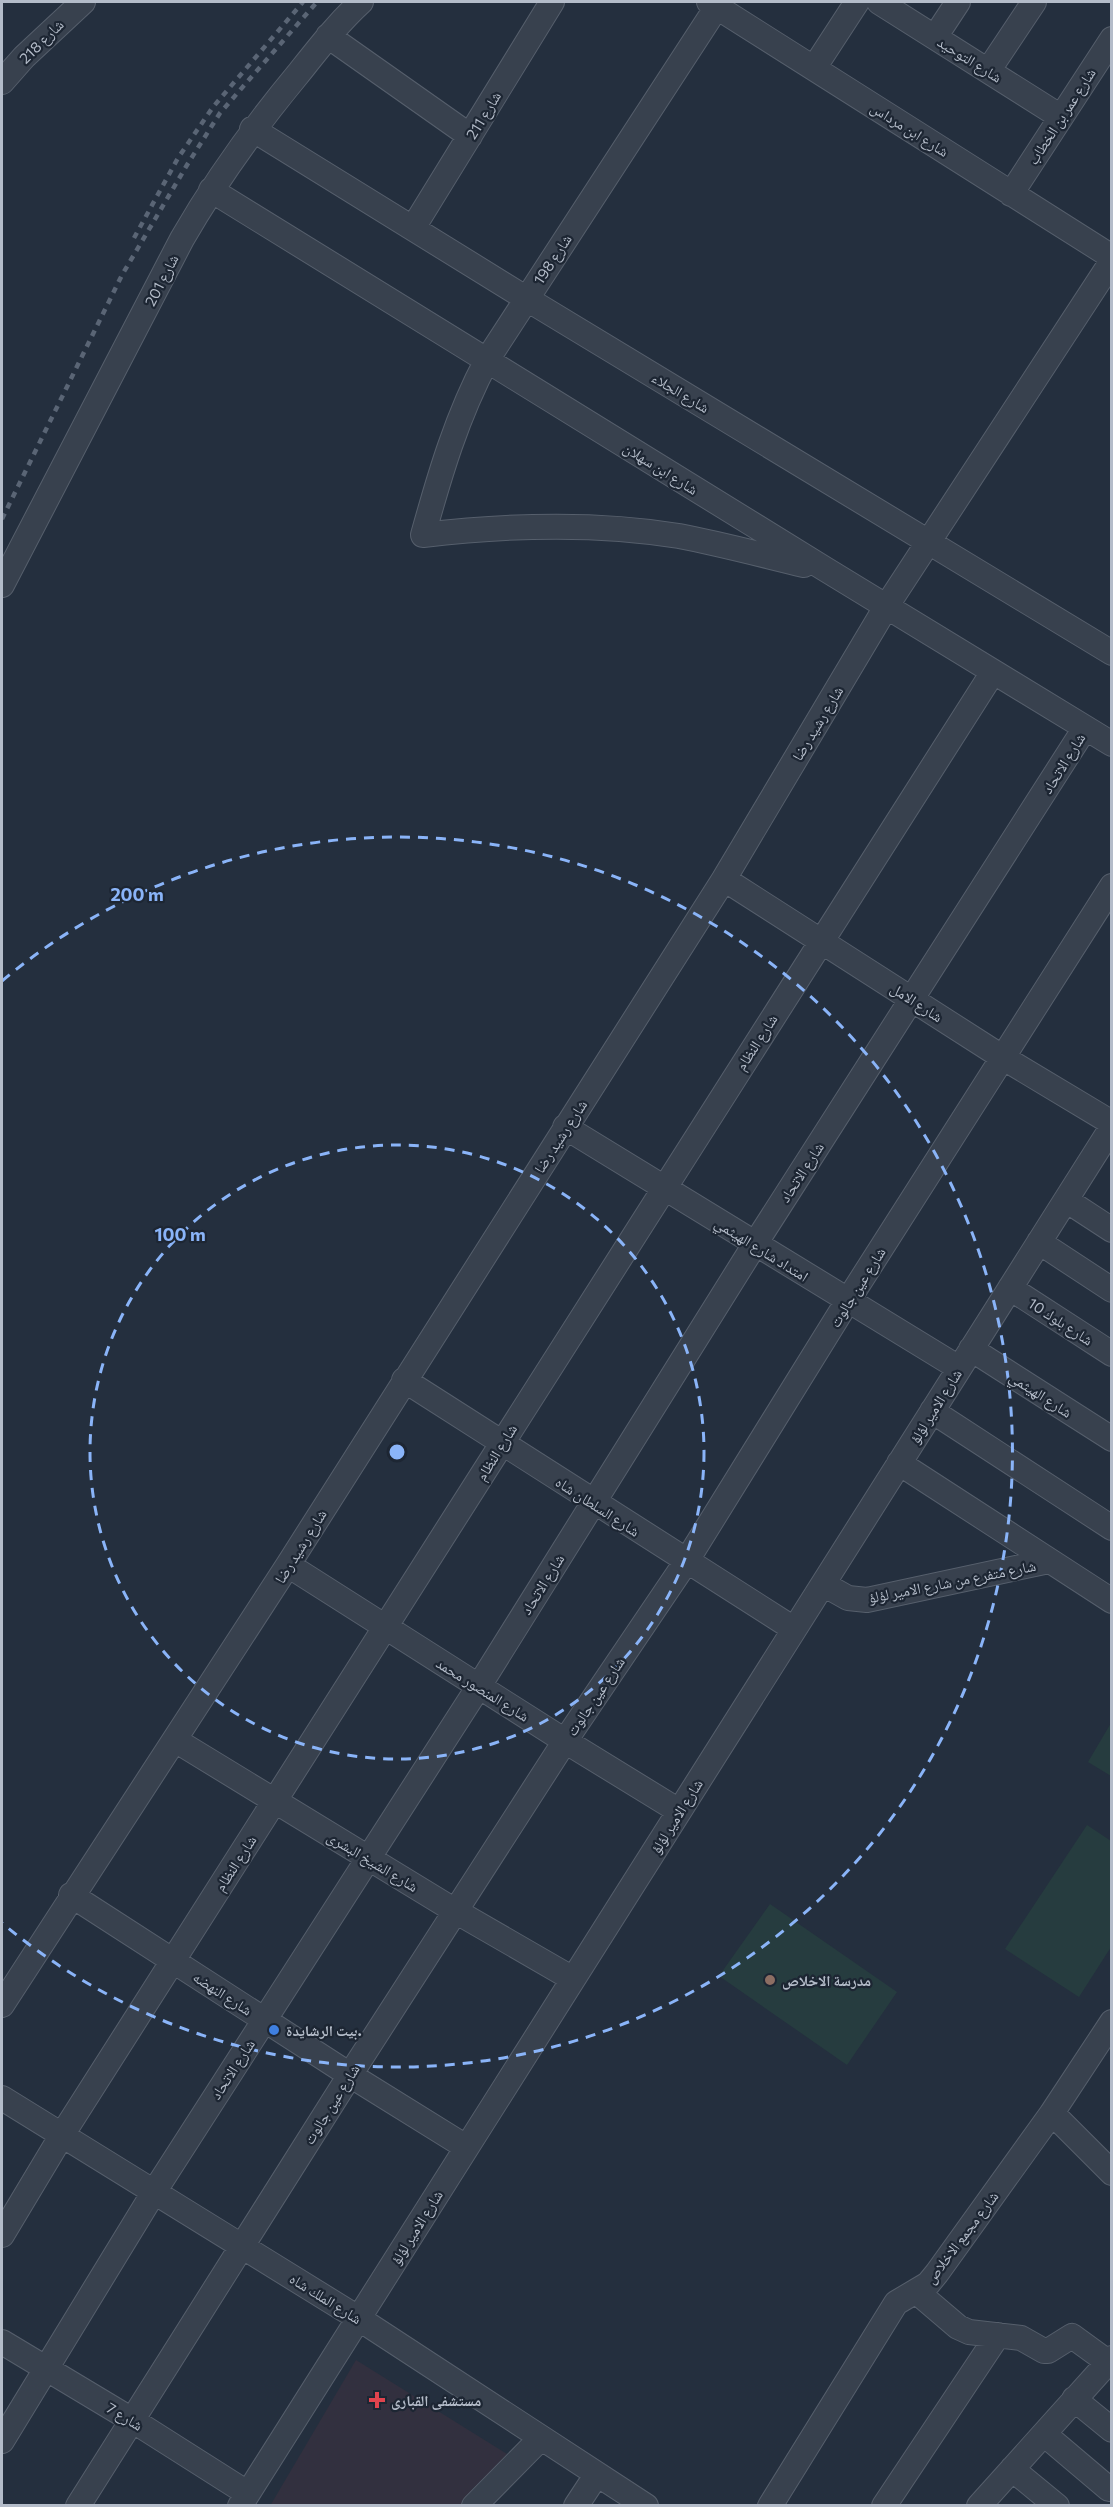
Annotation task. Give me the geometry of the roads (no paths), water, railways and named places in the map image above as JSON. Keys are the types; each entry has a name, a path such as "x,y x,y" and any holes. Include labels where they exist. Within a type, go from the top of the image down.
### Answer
{"street":[{"name":"شارع 218","path":"2,82 24,57 83,2"},
{"name":"شارع 201","path":"2,585 182,239 211,190 252,129 328,36 362,2"},
{"name":"شارع 211","path":"413,228 552,2"},
{"path":"813,68 857,2"},
{"name":"شارع التوحيد","path":"879,2 1061,117"},
{"path":"935,37 958,2"},
{"path":"988,71 1034,2"},
{"name":"شارع ابن مرداس","path":"715,3 813,68 1112,257"},
{"name":"شارع 198","path":"715,3 487,360 471,390 452,436 423,535 524,526 626,530 727,546 825,569"},
{"path":"328,36 470,136"},
{"name":"شارع عمر بن الخطاب","path":"1011,194 1112,39"},
{"name":"شارع الجلاء","path":"252,129 526,299 1112,653"},
{"name":"شارع ابن سهلان","path":"211,190 1112,744"},
{"name":"شارع رشيد رضا","path":"2,2005 288,1565 724,879 886,607 1112,261"},
{"name":"شارع النظام","path":"2,2235 62,2135 993,672"},
{"name":"شارع الاتحاد","path":"2,2441 154,2192 479,1686 755,1244 1085,728"},
{"name":"شارع الامل","path":"724,879 1112,1125"},
{"name":"شارع عين جالوت","path":"78,2505 565,1741 686,1562 847,1302 1112,886"},
{"name":"شارع الامير لؤلؤ","path":"243,2499 1039,1242 1066,1200 1103,1159 1112,1125"},
{"name":"امتداد شارع الهيثمي","path":"566,1127 847,1302 965,1358"},
{"path":"1066,1200 1112,1230"},
{"path":"1039,1242 1112,1290"},
{"name":"شارع بلوك 10","path":"1010,1288 1112,1354"},
{"name":"شارع الهيثمي","path":"965,1358 1112,1439"},
{"name":"شارع السلطان شاه","path":"404,1380 794,1629"},
{"path":"932,1411 1112,1528"},
{"path":"899,1463 1112,1601"},
{"name":"شارع متفرع من شارع الامير لؤلؤ","path":"823,1584 848,1598 867,1600 1048,1561"},
{"name":"شارع المنصور محمد","path":"288,1565 679,1811"},
{"name":"شارع الشيخ البشرى","path":"175,1740 573,1979"},
{"name":"شارع النهضه","path":"71,1896 466,2147"},
{"name":"شارع مجمع الاخلاص","path":"770,2505 896,2303 917,2292 937,2273 1052,2113 1112,2022"},
{"name":"شارع الملك شاه","path":"2,2098 358,2318 646,2505"},
{"path":"1052,2113 1112,2173"},
{"path":"917,2292 958,2327 980,2335 1021,2338 1044,2351 1048,2351 1068,2337 1075,2337 1110,2361 1012,2469 990,2502"},
{"path":"887,2504 998,2335"},
{"name":"شارع 7","path":"2,2342 132,2420 243,2499"},
{"path":"1074,2399 1112,2430"},
{"path":"1044,2434 1109,2489"},
{"path":"474,2505 541,2438"},
{"path":"1012,2469 1057,2505"},
{"path":"576,2505 597,2474"}],"railway":[{"path":"134,238 178,158 213,107 303,2"},
{"path":"2,519 122,275 187,165 220,113 317,2"}],"place":[{"name":"مدرسة الاخلاص","path":"770,1980"},
{"name":"بيت الرشايدة.","path":"274,2030"},
{"name":"مستشفى القبارى","path":"377,2400"}]}
